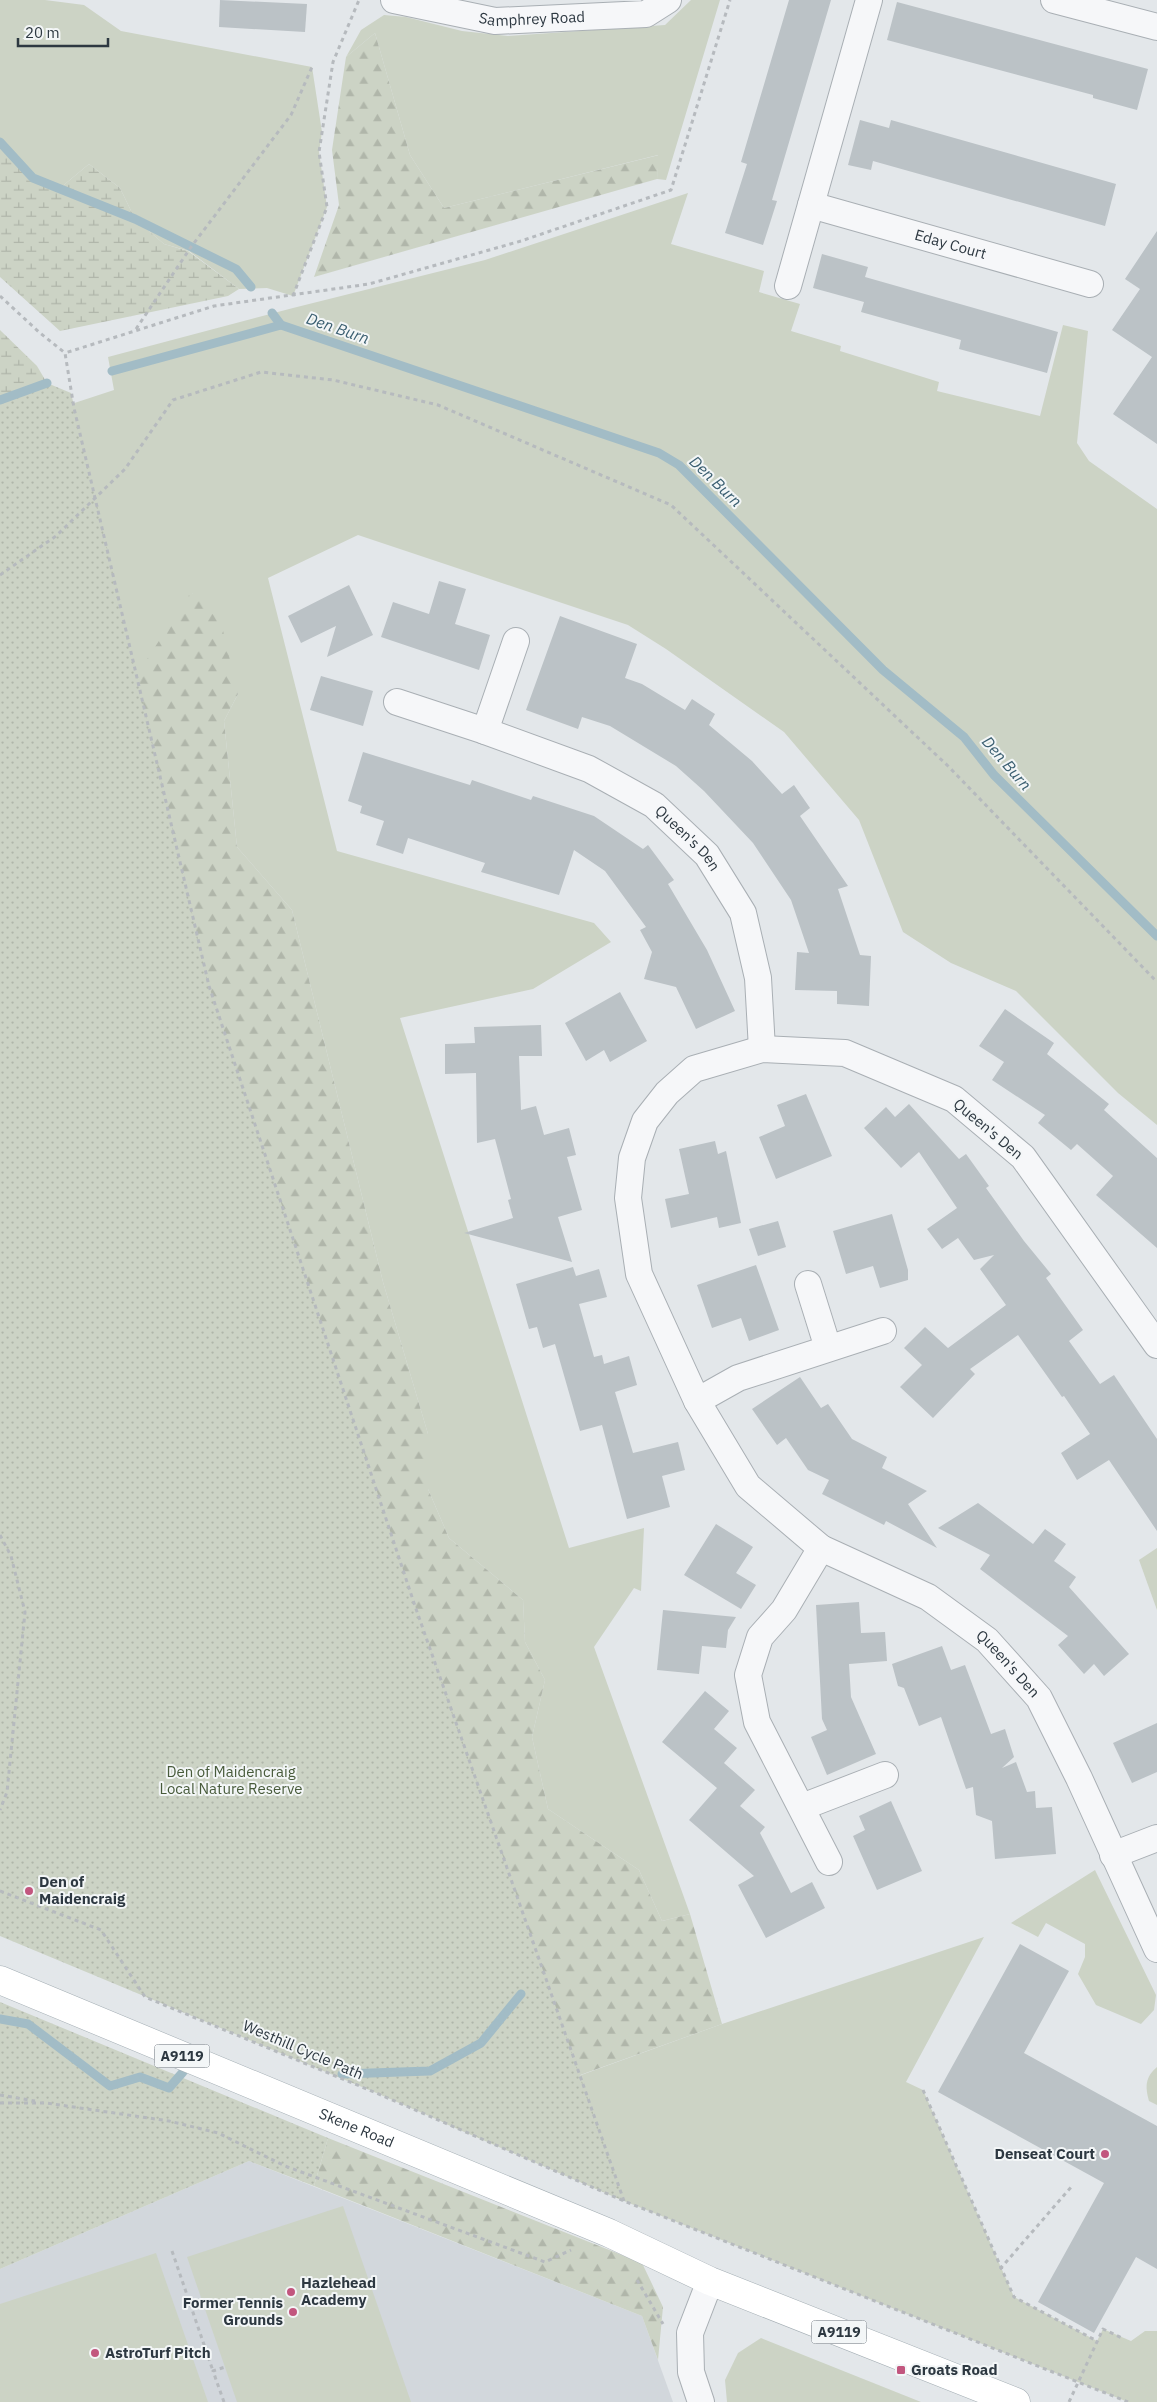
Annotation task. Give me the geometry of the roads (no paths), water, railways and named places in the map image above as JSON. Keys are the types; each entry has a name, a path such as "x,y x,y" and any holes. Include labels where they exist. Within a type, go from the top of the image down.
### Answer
{"main road":[{"name":"Skene Road","path":"0,1980 610,2233 710,2281"},
{"name":"A9119","path":"710,2281 1016,2402"}],"street":[{"name":"Samphrey Road","path":"394,0 495,21 646,14 668,0"},
{"path":"788,286 869,0"},
{"path":"1054,0 1157,27"},
{"name":"Eday Court","path":"811,206 1090,284"},
{"path":"485,731 516,640"},
{"name":"Queen's Den","path":"397,702 485,731 589,770 654,806 707,855 743,913 758,978 762,1049"},
{"name":"Queen's Den","path":"1157,1345 1023,1157 954,1099 845,1053 762,1049 694,1069 667,1093 645,1121 632,1158 628,1198 639,1274 697,1401 748,1486 821,1548 928,1597 988,1640 1039,1698 1080,1778 1113,1855 1157,1949"},
{"path":"808,1284 828,1348"},
{"path":"697,1401 738,1378 883,1331"},
{"path":"821,1548 784,1610 760,1637 748,1675 757,1722 829,1862"},
{"path":"802,1807 886,1775"},
{"path":"1113,1855 1157,1838"},
{"path":"701,2402 691,2372 690,2333 710,2281"}],"waterway":[{"path":"0,142 33,178 135,219 236,269 251,287"},
{"path":"272,313 281,325"},
{"name":"Den Burn","path":"112,371 281,325 659,453 679,465 883,670 964,737 994,775 1157,936"},
{"name":"Den Burn","path":"0,400 47,383"},
{"path":"342,2074 430,2071 481,2043 521,1994"},
{"path":"0,2019 28,2024 110,2086 140,2077 169,2088 183,2072"}],"place":[{"name":"Den of Maidencraig","path":"29,1891"},
{"name":"Denseat Court","path":"1105,2154"},
{"name":"Hazlehead Academy","path":"291,2292"},
{"name":"Former Tennis Grounds","path":"293,2312"},
{"name":"AstroTurf Pitch","path":"95,2353"},
{"name":"Groats Road","path":"901,2370"}],"park label":[{"name":"Den of Maidencraig Local Nature Reserve","path":"231,1780"}]}
